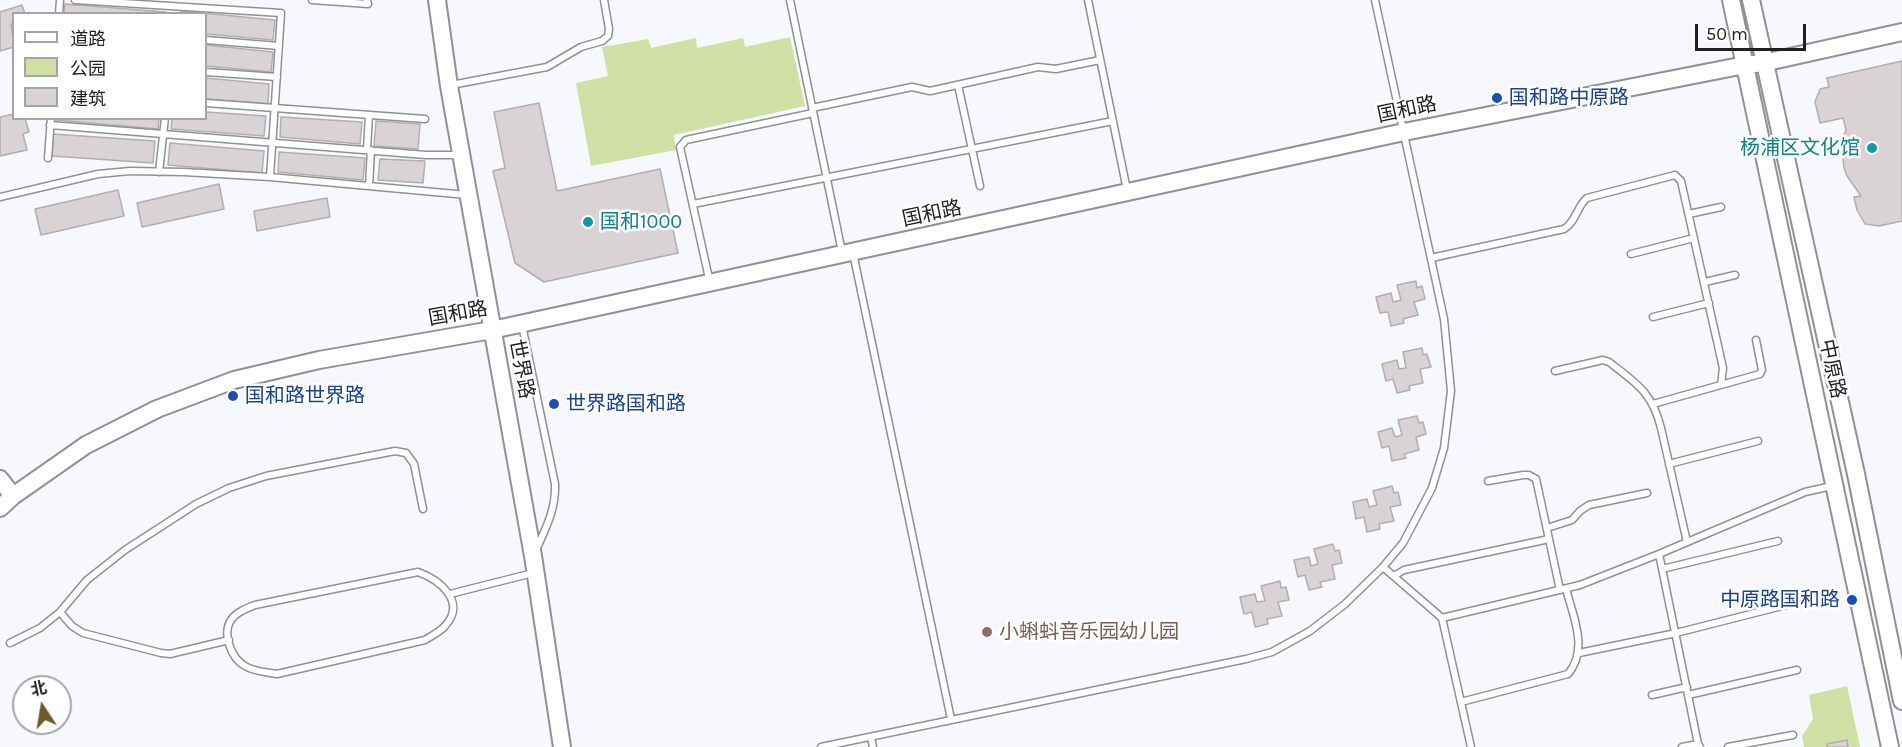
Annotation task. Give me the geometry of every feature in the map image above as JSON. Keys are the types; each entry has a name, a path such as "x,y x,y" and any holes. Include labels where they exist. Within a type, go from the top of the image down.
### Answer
{"street":[{"name":"世界路","path":"437,0 449,86 534,565 562,747"},
{"name":"中原路","path":"1731,0 1890,747"},
{"name":"中原路","path":"1751,0 1763,63 1857,481 1902,701"},
{"name":"国和路","path":"0,508 86,445 157,409 234,380 320,360 521,324 1404,132 1745,64 1763,63 1902,32"},
{"path":"0,479 14,496"}],"lane":[{"path":"75,0 108,1 174,10 281,13 270,177"},
{"path":"312,0 368,4 368,0"},
{"path":"449,86 547,67 581,47 602,41 608,36 609,29 604,0"},
{"path":"790,0 826,176 848,254 951,718"},
{"path":"1088,0 1128,192"},
{"path":"821,747 1272,652 1310,631 1345,604 1383,567 1402,543 1432,488 1444,448 1450,391 1444,319 1375,0"},
{"path":"207,40 279,46"},
{"path":"710,283 680,147 686,140 912,87 930,91 1038,67 1056,69 1100,60"},
{"path":"207,72 277,77"},
{"path":"958,86 980,186"},
{"path":"207,102 425,119"},
{"path":"369,115 369,186"},
{"path":"159,172 165,120"},
{"path":"693,204 1113,121"},
{"path":"48,158 51,122 163,134 426,155 461,155"},
{"path":"0,197 98,174 159,172 270,177 468,195"},
{"path":"1431,258 1564,229 1572,222 1582,202 1587,198 1675,175 1681,181 1705,282 1723,368 1721,385"},
{"path":"1689,214 1722,207"},
{"path":"1630,254 1694,238"},
{"path":"1705,282 1735,275"},
{"path":"1653,317 1709,303"},
{"path":"450,594 534,565 556,501 555,484 521,324"},
{"path":"1653,404 1760,374 1762,370 1756,340"},
{"path":"1555,372 1603,360 1609,362 1643,390 1658,414 1687,542"},
{"path":"1669,464 1758,441"},
{"path":"10,643 40,628 60,612 87,580 125,550 182,512 229,488 266,476 395,451 406,453 414,464 423,509"},
{"path":"1461,702 1565,676 1572,669 1579,653 1579,641 1549,539 1537,482 1533,477 1524,475 1488,481"},
{"path":"1442,618 1580,585 1659,555 1805,492 1836,485"},
{"path":"1547,528 1572,520 1589,505 1647,493"},
{"path":"1394,576 1404,570 1549,539"},
{"path":"1662,569 1778,541"},
{"path":"1659,555 1699,745 1682,747"},
{"path":"1383,567 1442,618 1471,747"},
{"path":"418,572 441,584 450,594 453,616 444,628 425,640 277,674 255,671 242,665 231,650 227,633 231,620 242,610 255,605 418,572"},
{"path":"1579,653 1676,633 1790,604"},
{"path":"60,612 72,627 83,633 161,653 170,654 229,640"},
{"path":"1688,695 1797,670"},
{"path":"1652,695 1687,687"},
{"path":"1728,747 1793,735"},
{"path":"871,736 873,747"}],"green space":[{"path":"790,37 805,106 674,135 676,150 591,166 576,83 608,76 602,47 648,39 651,48 696,38 697,48 743,38 745,47"},
{"path":"1847,686 1860,747 1804,747 1802,736 1813,719 1809,695"}],"building":[{"path":"65,4 166,12 64,12"},
{"path":"22,5 24,12 12,12 12,48 0,51 0,12"},
{"path":"207,13 275,20 273,40 207,34"},
{"path":"207,45 273,52 271,72 207,66"},
{"name":"杨浦区文化馆","path":"1902,61 1902,221 1879,226 1865,224 1857,210 1854,197 1861,196 1844,168 1841,141 1846,130 1843,118 1820,123 1815,102 1820,89 1829,87 1827,78"},
{"path":"207,78 269,84 268,104 207,99"},
{"name":"国和1000","path":"539,103 557,191 660,169 678,253 544,282 515,263 493,171 505,168 494,112"},
{"path":"207,112 266,116 264,136 171,129 172,120 207,120"},
{"path":"12,114 12,120 26,120 29,132 23,134 27,150 0,156 0,117"},
{"path":"281,117 362,122 360,144 280,137"},
{"path":"56,120 159,120 158,129"},
{"path":"376,121 420,124 418,149 374,146"},
{"path":"53,134 155,141 153,163 52,156"},
{"path":"170,143 264,151 262,173 168,165"},
{"path":"279,152 365,158 363,180 278,172"},
{"path":"380,159 425,161 423,183 378,180"},
{"path":"219,184 224,209 142,227 137,203"},
{"path":"118,190 124,216 41,235 35,209"},
{"path":"327,198 330,217 257,231 254,211"},
{"path":"1416,281 1417,288 1422,286 1425,299 1414,302 1418,315 1403,319 1404,323 1391,326 1388,312 1380,313 1376,297 1391,293 1393,302 1401,300 1397,285"},
{"path":"1422,348 1423,355 1427,354 1431,367 1420,369 1423,383 1409,386 1410,390 1397,393 1393,379 1386,381 1382,364 1397,360 1399,369 1406,368 1403,352"},
{"path":"1417,416 1419,423 1423,422 1426,434 1416,437 1419,450 1404,454 1406,458 1392,461 1389,446 1382,448 1378,432 1392,428 1395,437 1402,435 1398,420"},
{"path":"1392,486 1394,493 1398,492 1401,505 1390,507 1394,521 1379,524 1380,529 1367,532 1364,517 1356,519 1353,502 1367,499 1369,507 1377,505 1373,491"},
{"path":"1333,544 1335,551 1339,550 1342,563 1332,565 1335,579 1320,582 1322,587 1309,590 1305,575 1298,577 1294,560 1309,557 1311,566 1318,564 1314,549"},
{"path":"1280,581 1281,588 1286,587 1289,600 1278,602 1282,616 1267,619 1268,624 1255,627 1252,612 1244,614 1240,597 1255,594 1257,602 1265,601 1261,586"},
{"path":"1847,740 1848,747 1827,747 1827,744"}],"place":[{"name":"国和路中原路","path":"1497,98"},
{"name":"杨浦区文化馆","path":"1872,148"},
{"name":"国和1000","path":"588,222"},
{"name":"国和路世界路","path":"233,396"},
{"name":"世界路国和路","path":"554,404"},
{"name":"中原路国和路","path":"1852,600"},
{"name":"小蝌蚪音乐园幼儿园","path":"987,632"}]}
